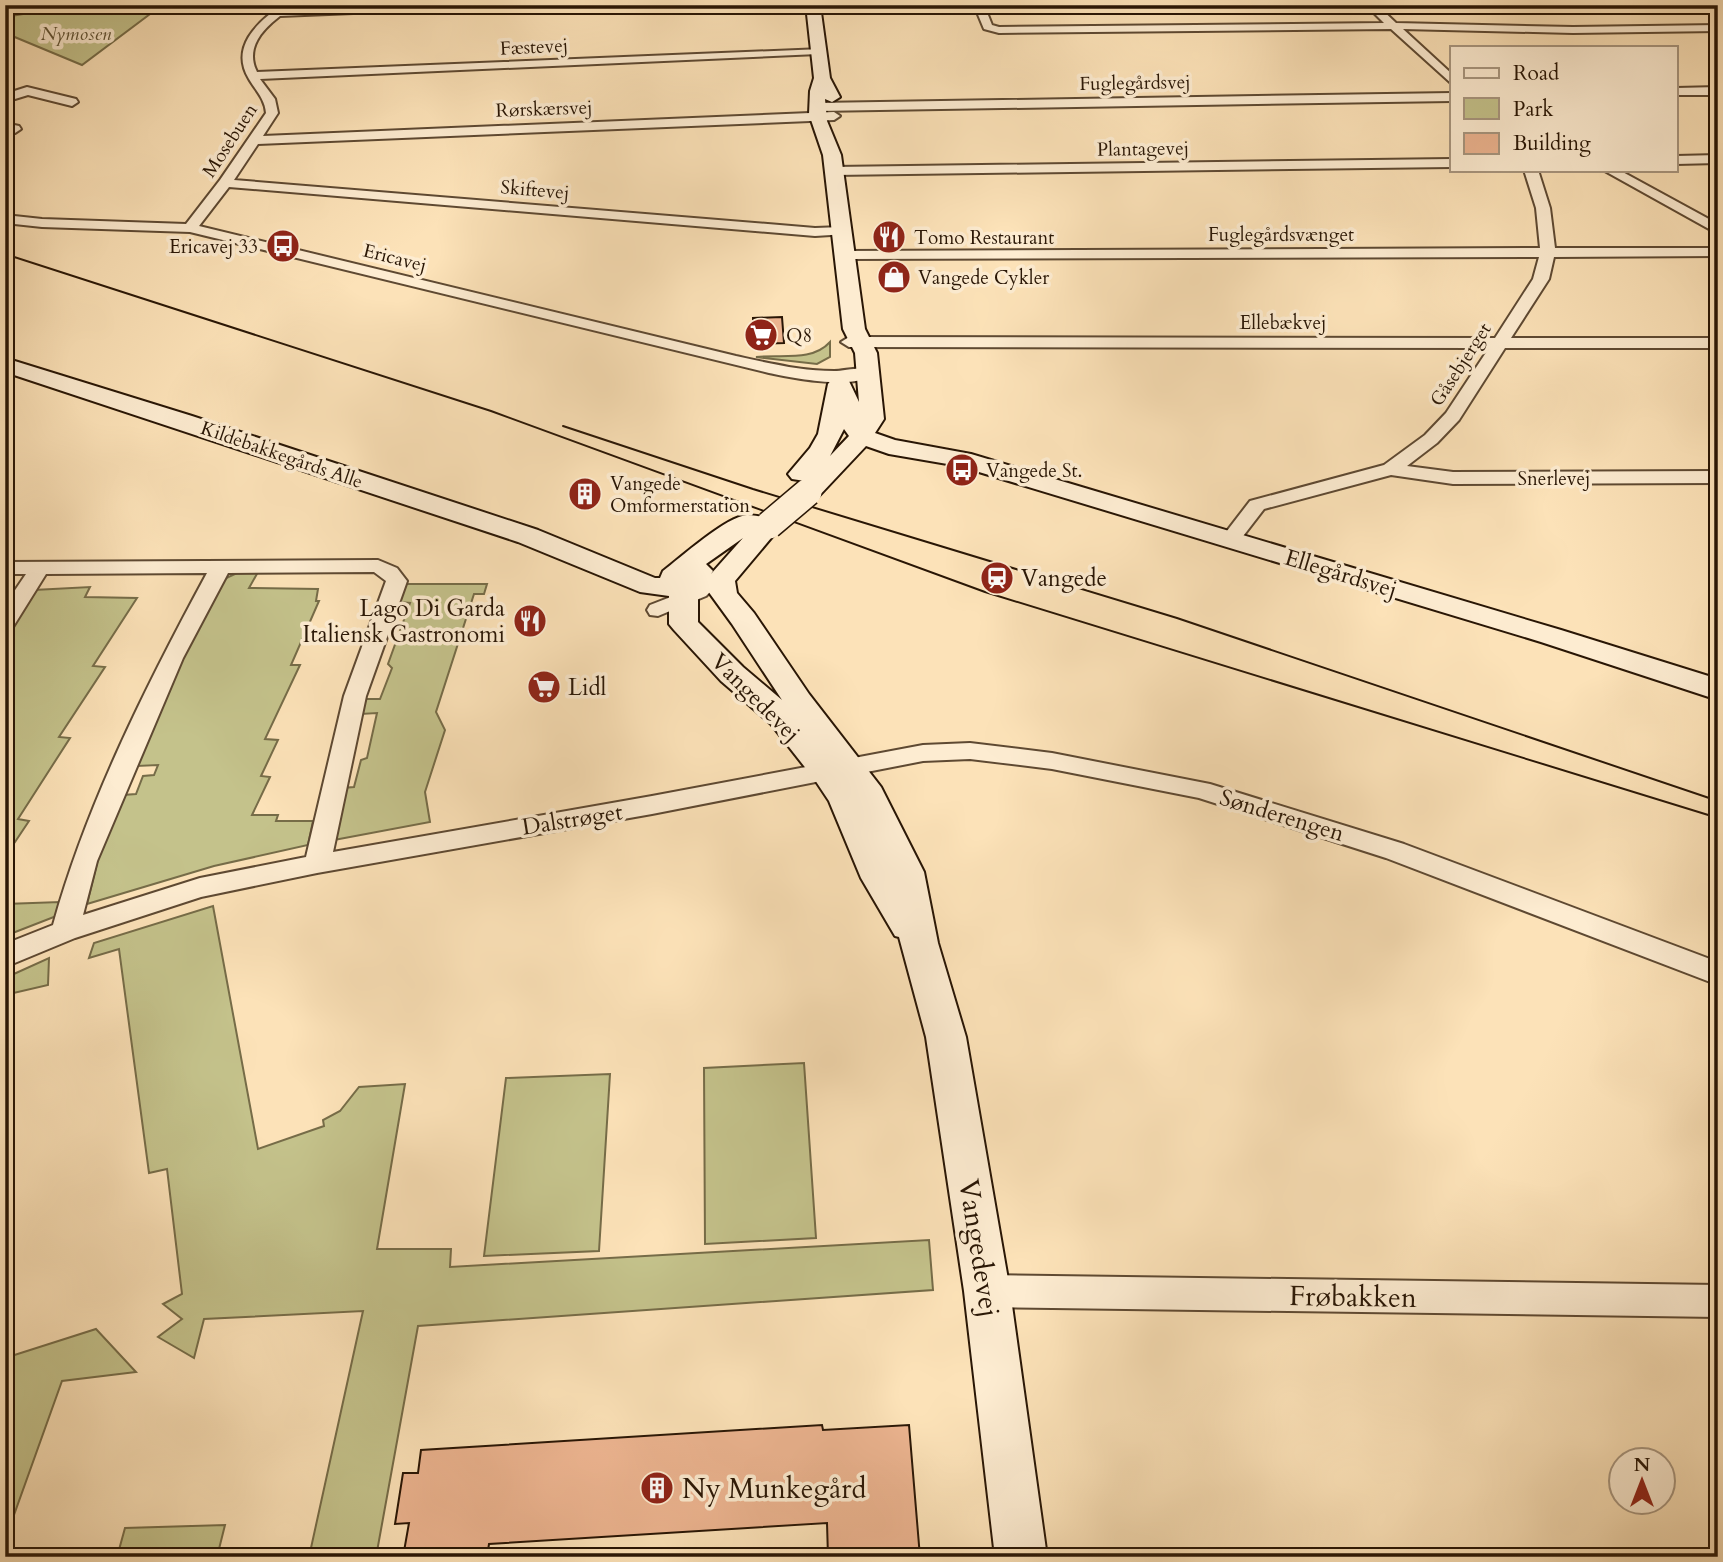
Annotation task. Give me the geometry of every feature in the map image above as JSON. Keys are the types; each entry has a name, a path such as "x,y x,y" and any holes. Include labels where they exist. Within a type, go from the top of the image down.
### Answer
{"street":[{"name":"Mosebuen","path":"190,228 225,183 272,113 272,103 252,76 245,57 250,41 260,26 289,5"},
{"path":"277,13 476,5"},
{"path":"979,5 988,27 999,30 1393,26 1573,30 1718,28"},
{"path":"1371,5 1450,79"},
{"path":"803,489 825,448 835,419 841,377 855,338 830,146 821,132 826,111 816,91 821,78 812,6"},
{"name":"Fæstevej","path":"252,76 818,51"},
{"path":"5,98 27,91 72,102"},
{"path":"1678,92 1718,91"},
{"name":"Fuglegårdsvej","path":"826,111 1450,97"},
{"name":"Rørskærsvej","path":"255,140 826,111"},
{"path":"1678,160 1718,159"},
{"name":"Plantagevej","path":"834,171 1450,163"},
{"name":"Gåsebjerget","path":"1230,540 1257,505 1391,469 1431,439 1453,416 1541,279 1548,253 1543,208 1532,172"},
{"path":"1614,172 1718,230"},
{"name":"Skiftevej","path":"225,183 815,232 842,231"},
{"name":"Ericavej","path":"5,219 42,223 190,228 771,368 811,376 841,377 867,373"},
{"name":"Fuglegårdsvænget","path":"845,254 1718,252"},
{"path":"803,489 867,428 866,352 855,338"},
{"name":"Ellebækvej","path":"855,338 1718,344"},
{"name":"Kildebakkegårds Alle","path":"5,365 210,430 558,547 670,595"},
{"path":"841,377 854,424 962,459"},
{"path":"825,448 867,428"},
{"name":"Ellegårdsvej","path":"867,428 896,440 1551,636 1718,690"},
{"path":"670,595 756,522 803,489 869,451 896,440"},
{"name":"Snerlevej","path":"1391,469 1453,478 1718,477"},
{"path":"670,595 720,580 756,522"},
{"path":"65,932 84,861 172,658 221,566"},
{"path":"5,568 377,566 390,572 397,581 355,696 317,864"},
{"path":"5,622 40,568"},
{"name":"Vangedevej","path":"720,580 721,590 744,619 798,701 839,770 867,854 919,943 946,1037 987,1291 1021,1557"},
{"path":"670,595 798,701"},
{"name":"Vangedevej","path":"670,595 732,674 839,770"},
{"name":"Sønderengen","path":"839,770 923,753 970,751 1052,761 1201,790 1395,851 1718,974"},
{"name":"Dalstrøget","path":"5,956 65,932 200,888 317,864 839,770"},
{"name":"Frøbakken","path":"987,1291 1718,1301"}],"green space":[{"name":"Nymosen","path":"45,5 162,5 82,65 5,33 5,17 23,14"},
{"path":"830,342 830,357 817,364 756,357 805,355"},
{"path":"258,572 249,588 318,589 316,601 319,601 291,665 300,665 265,739 278,740 261,776 270,777 252,815 278,815 276,821 313,821 308,845 214,866 87,904 100,851 123,795 136,794 143,776 154,775 158,765 137,766 183,656 222,580 237,573"},
{"path":"404,584 487,584 484,594 474,594 436,712 445,730 425,792 430,822 334,840 342,788 354,787 361,760 367,758 377,713 361,714 365,699 380,699 392,668 388,664 410,603 398,602"},
{"path":"90,587 85,597 137,598 93,666 105,667 59,737 70,738 18,819 29,821 5,857 5,635 34,590"},
{"path":"60,902 59,915 5,936 5,904"},
{"path":"213,906 258,1149 324,1126 323,1120 340,1111 359,1087 405,1084 377,1249 451,1249 450,1267 929,1240 933,1290 418,1326 376,1557 309,1557 363,1311 204,1319 194,1358 158,1337 182,1319 163,1304 182,1294 167,1169 149,1173 119,949 89,958 94,943"},
{"path":"49,958 48,985 5,995 5,978"},
{"path":"804,1063 816,1238 705,1244 704,1068"},
{"path":"610,1074 599,1251 484,1256 506,1078"},
{"path":"96,1329 136,1372 62,1381 5,1540 5,1358"},
{"path":"225,1525 217,1557 117,1557 125,1528"}],"building":[{"name":"Q8","path":"782,317 784,343 753,344 753,318"},
{"name":"Ny Munkegård","path":"822,1425 823,1430 909,1425 920,1557 828,1557 827,1523 489,1544 487,1557 403,1557 409,1523 395,1524 403,1473 418,1473 421,1450"}],"tram line":[{"path":"5,254 491,411 985,592 1718,818"},
{"path":"563,426 753,489 1177,618 1718,801"}],"place":[{"name":"Tomo Restaurant","path":"889,237"},
{"name":"Ericavej 33","path":"283,246"},
{"name":"Vangede Cykler","path":"894,277"},
{"name":"Q8","path":"761,335"},
{"name":"Vangede St.","path":"962,470"},
{"name":"Vangede Omformerstation","path":"585,494"},
{"name":"Vangede","path":"997,578"},
{"name":"Lago Di Garda Italiensk Gastronomi","path":"530,621"},
{"name":"Lidl","path":"544,687"},
{"name":"Ny Munkegård","path":"657,1488"}]}
